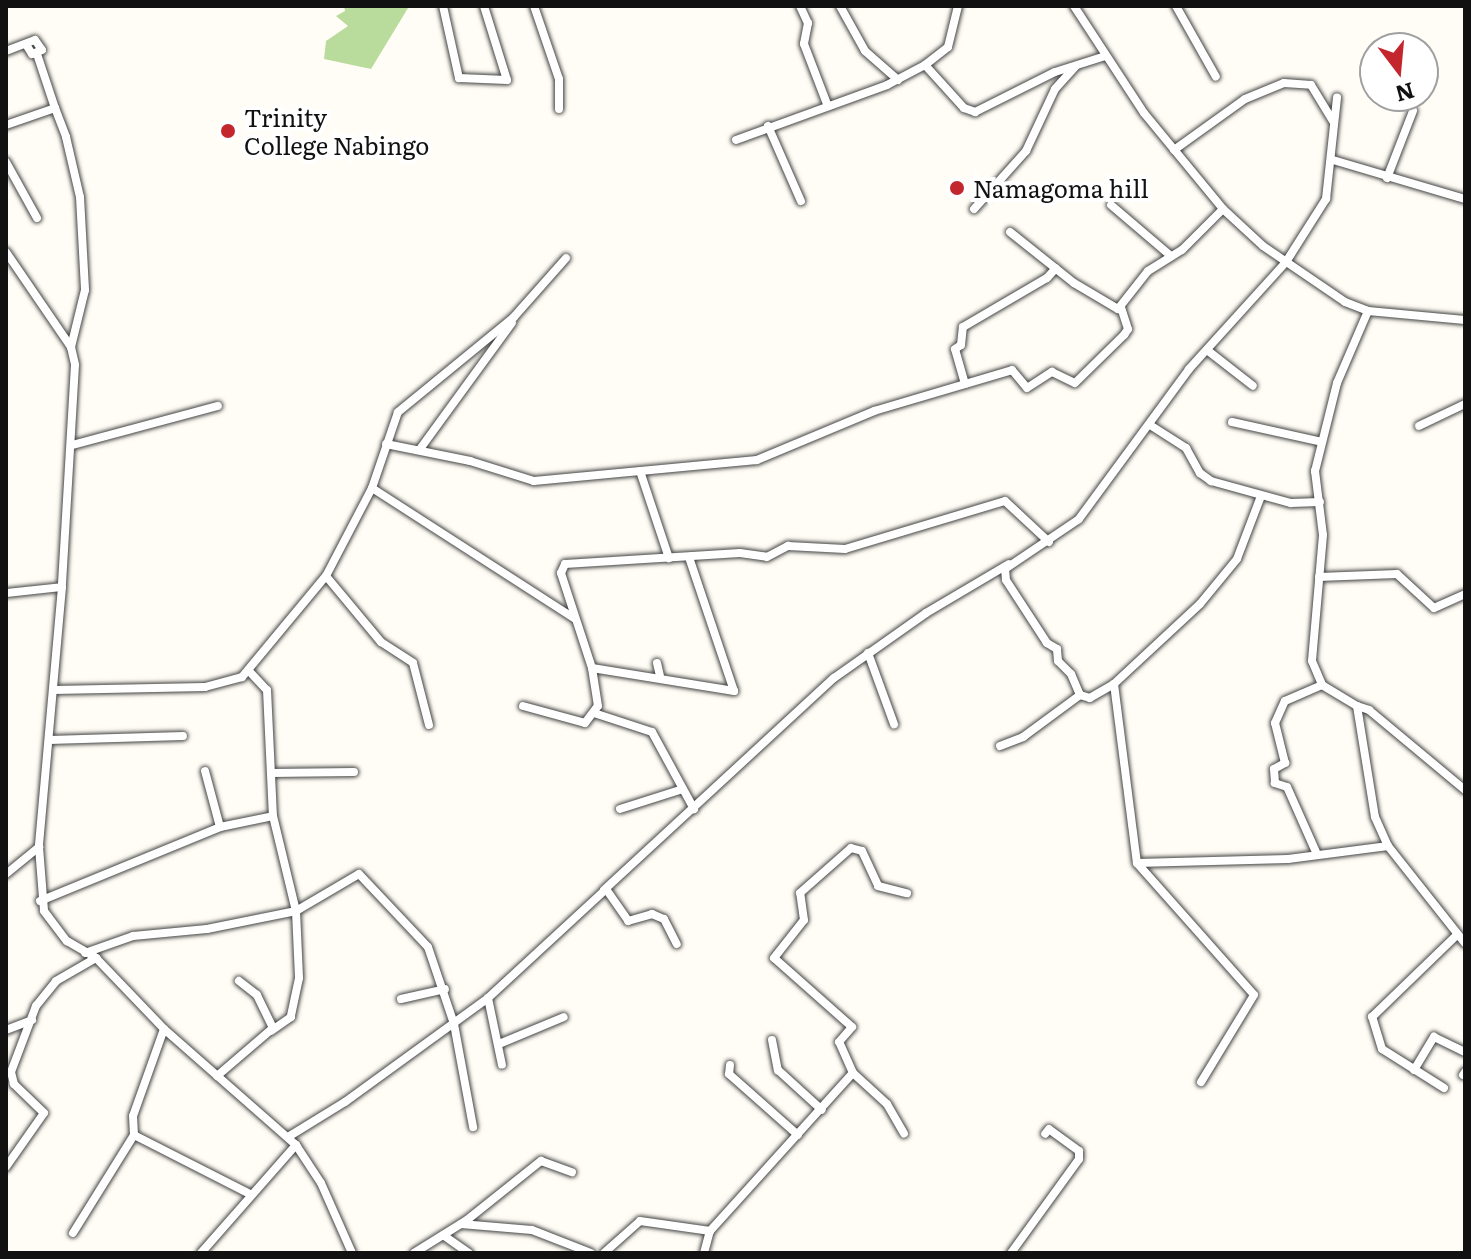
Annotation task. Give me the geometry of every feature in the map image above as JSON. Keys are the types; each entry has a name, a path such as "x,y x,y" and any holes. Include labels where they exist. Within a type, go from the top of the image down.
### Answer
{"street":[{"path":"443,6 459,78 507,80 484,6"},
{"path":"534,6 559,79 559,109"},
{"path":"800,6 808,23 804,44 827,104"},
{"path":"840,6 865,51 898,80"},
{"path":"736,140 898,80 925,65 948,47 958,6"},
{"path":"1074,6 1105,56 1174,150 1223,209 1286,262 1368,311 1465,320"},
{"path":"1176,6 1216,77"},
{"path":"6,51 27,46 37,54 55,108 80,197 85,290 71,347 72,445 39,847 40,901 54,928 96,958 164,1029 296,1145 321,1183 352,1253"},
{"path":"925,65 964,108 975,112 1077,65 1105,56"},
{"path":"974,209 1026,151 1055,89 1077,65"},
{"path":"1174,150 1245,99 1284,83 1311,85 1334,121"},
{"path":"1080,695 1071,674 1058,661 1057,649 1047,643 1006,580 1005,569 1079,519 1207,350 1286,262 1326,199 1333,160 1337,98"},
{"path":"6,125 55,108"},
{"path":"1387,178 1413,112"},
{"path":"768,126 801,201"},
{"path":"1333,160 1465,199"},
{"path":"6,162 37,218"},
{"path":"1111,205 1171,256"},
{"path":"1121,308 1148,271 1171,256 1223,209"},
{"path":"1010,232 1111,308 1121,308"},
{"path":"6,252 71,347"},
{"path":"420,449 522,309 566,258"},
{"path":"965,384 955,349 961,345 963,327 1047,278 1056,268"},
{"path":"386,444 420,449 534,481 695,466 781,454 874,411 1012,370 1027,388 1052,372 1069,383 1079,381 1128,329 1121,308"},
{"path":"54,690 205,687 234,682 249,671 326,576 372,488 398,412 522,309"},
{"path":"1368,311 1337,383 1315,471 1320,502 1319,577 1312,661 1322,685 1369,710 1465,790"},
{"path":"1207,350 1253,386"},
{"path":"1419,426 1465,404"},
{"path":"72,445 218,406"},
{"path":"1232,422 1322,442"},
{"path":"1150,425 1186,448 1200,473 1211,481 1291,503 1320,502"},
{"path":"640,471 669,558"},
{"path":"372,488 575,618"},
{"path":"1080,695 1090,698 1114,684 1229,570 1261,496"},
{"path":"523,706 580,723 594,713 598,698 592,668 561,573 565,564 689,557 767,557 788,546 845,549 1005,501 1049,542"},
{"path":"288,1137 488,998 787,719 868,653 981,578 1029,554"},
{"path":"592,668 660,676 734,691 689,557"},
{"path":"1319,577 1397,574 1434,608 1465,594"},
{"path":"326,576 381,642 413,663 429,725"},
{"path":"6,593 62,587"},
{"path":"868,653 894,724"},
{"path":"657,663 660,676"},
{"path":"217,1076 291,1017 299,978 296,911 273,816 267,690 249,671"},
{"path":"1114,684 1137,863 1254,995 1201,1082"},
{"path":"1316,852 1287,787 1275,783 1274,769 1285,763 1275,723 1285,701 1322,685"},
{"path":"1000,746 1023,737 1080,695"},
{"path":"1357,706 1375,817 1388,846 1456,936 1465,943"},
{"path":"594,713 652,732 694,809"},
{"path":"49,740 183,736"},
{"path":"205,771 220,827"},
{"path":"271,773 354,772"},
{"path":"620,809 683,789"},
{"path":"40,901 220,827 273,816"},
{"path":"1137,863 1288,859 1316,852 1388,846"},
{"path":"6,874 39,847"},
{"path":"904,1133 887,1104 853,1073 839,1042 852,1027 774,958 804,920 800,893 851,848 862,851 878,886 907,893"},
{"path":"85,953 133,936 207,929 296,911 359,874 420,936 445,989 473,1127"},
{"path":"604,890 628,921 652,914 664,919 677,944"},
{"path":"1444,1088 1382,1049 1372,1017 1456,936"},
{"path":"6,1167 44,1113 14,1084 11,1072 32,1020 49,988 96,958"},
{"path":"239,981 265,1006 271,1031"},
{"path":"401,999 445,989"},
{"path":"488,998 502,1065"},
{"path":"499,1044 564,1017"},
{"path":"6,1030 32,1020"},
{"path":"73,1233 134,1135 133,1116 164,1029"},
{"path":"1414,1070 1434,1037 1465,1052"},
{"path":"772,1040 778,1070 822,1110"},
{"path":"730,1065 729,1074 798,1135"},
{"path":"704,1253 710,1231 853,1073"},
{"path":"1011,1253 1079,1159 1079,1151 1049,1129 1045,1134"},
{"path":"134,1135 252,1195"},
{"path":"201,1253 296,1145"},
{"path":"414,1253 460,1224 541,1161 572,1172"},
{"path":"604,1253 640,1221 710,1231"},
{"path":"460,1224 532,1230 591,1253"},
{"path":"443,1235 469,1253"}],"green space":[{"path":"344,6 408,8 371,69 324,59 326,41 348,26 336,16 345,11"}],"place":[{"name":"Trinity College Nabingo","path":"228,131"},
{"name":"Namagoma hill","path":"957,188"}]}
